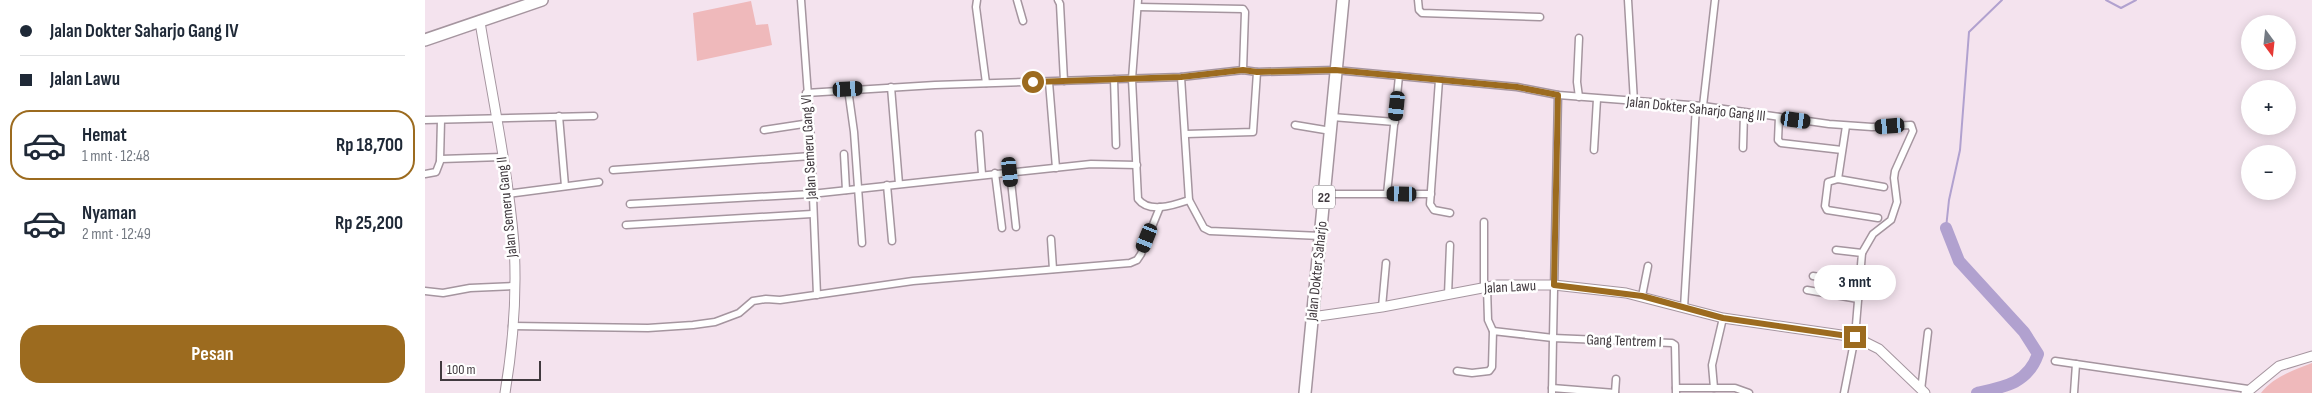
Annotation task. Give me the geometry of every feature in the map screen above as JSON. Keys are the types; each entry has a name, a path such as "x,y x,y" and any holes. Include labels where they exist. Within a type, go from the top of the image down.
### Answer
{"highway":[{"path":"425,40 542,0"},
{"name":"Jalan Dokter Saharjo","path":"1305,393 1343,0"}],"street":[{"name":"Jalan Semeru Gang VI","path":"801,0 806,92 810,123 811,194 817,295"},
{"path":"977,0 976,7 986,83"},
{"path":"1017,0 1023,21"},
{"path":"1058,0 1060,4 1064,81"},
{"path":"1418,0 1419,10 1422,13 1540,17"},
{"path":"1628,0 1634,102"},
{"path":"1684,308 1700,106 1715,0"},
{"path":"1189,200 1172,206 1153,207 1142,204 1138,199 1132,79 1138,4 1243,9 1245,12 1243,70"},
{"name":"Jalan Semeru Gang II","path":"480,22 514,245 512,326 505,393"},
{"path":"1579,38 1577,82 1579,97"},
{"name":"Jalan Dokter Saharjo Gang III","path":"806,92 986,83 1181,77 1243,70 1257,72 1335,70 1517,87 1558,95 1597,99 1700,106 1847,126 1872,128 1908,124 1913,128 1895,170 1897,202 1891,220 1873,234 1861,253"},
{"path":"1186,134 1253,132 1257,72"},
{"path":"1387,194 1399,76"},
{"path":"1181,77 1189,200 1206,230 1321,236"},
{"path":"1115,79 1116,144"},
{"path":"1439,80 1431,194 1432,208 1450,213"},
{"path":"1049,82 1055,168"},
{"path":"891,87 899,184"},
{"path":"848,89 854,132 862,243"},
{"path":"1558,95 1552,390 1615,393 1616,379"},
{"path":"1593,150 1597,99"},
{"path":"1743,148 1744,113"},
{"path":"559,116 565,186"},
{"path":"425,120 594,116"},
{"path":"1332,117 1395,122"},
{"path":"1779,117 1778,140 1781,143 1842,150"},
{"path":"425,174 437,171 440,160 441,120"},
{"path":"764,130 810,123"},
{"path":"1295,125 1331,131"},
{"path":"1838,179 1847,126"},
{"path":"979,134 982,174"},
{"path":"844,154 846,190"},
{"path":"613,170 811,156"},
{"path":"440,160 502,157"},
{"path":"629,204 811,194 982,174 1103,163 1137,164"},
{"path":"1010,172 1016,227"},
{"path":"995,173 1002,228"},
{"path":"1878,218 1827,210 1825,206 1827,182 1838,179 1884,187"},
{"path":"507,194 599,182"},
{"path":"887,185 892,241"},
{"path":"1325,194 1431,194"},
{"path":"512,326 648,328 693,325 726,317 744,310 753,302 760,300 781,300 913,281 1130,263 1137,260 1160,207"},
{"path":"626,225 812,214"},
{"path":"1457,371 1489,371 1492,366 1493,331 1488,320 1483,222"},
{"path":"1051,239 1053,269"},
{"path":"1448,295 1450,245"},
{"path":"1836,250 1861,253 1855,337 1844,393"},
{"path":"1383,307 1386,263"},
{"path":"1642,296 1648,266"},
{"path":"1813,276 1859,283"},
{"name":"Jalan Lawu","path":"1313,317 1383,307 1485,287 1525,283 1554,285 1642,296 1723,318 1855,337 1879,349 1923,392"},
{"path":"425,291 443,293 470,288 513,286"},
{"path":"1807,290 1858,298"},
{"path":"1713,388 1712,366 1723,318"},
{"path":"1493,331 1553,338"},
{"path":"1923,392 1928,332"},
{"name":"Gang Tentrem I","path":"1553,338 1673,343 1675,345 1676,391"},
{"path":"2055,361 2247,391 2279,366 2312,356"},
{"path":"2074,393 2076,364"},
{"path":"1676,391 1738,388 1749,393"}],"shaded area":[{"path":"751,1 756,25 768,24 772,45 697,61 693,13"},
{"path":"2312,363 2312,393 2261,393 2278,378"}],"waterway":[{"path":"1946,228 1949,200 1960,150 1969,32 2002,0"},
{"path":"2106,0 2121,8 2136,0"},
{"path":"1946,228 1959,261 2024,332 2038,354 2034,364 2022,378 2006,386 1977,393"}],"route":[{"path":"1033,82 1181,77 1243,70 1257,72 1335,70 1517,87 1558,95 1554,285 1626,293 1723,318 1788,329 1855,337"}]}
